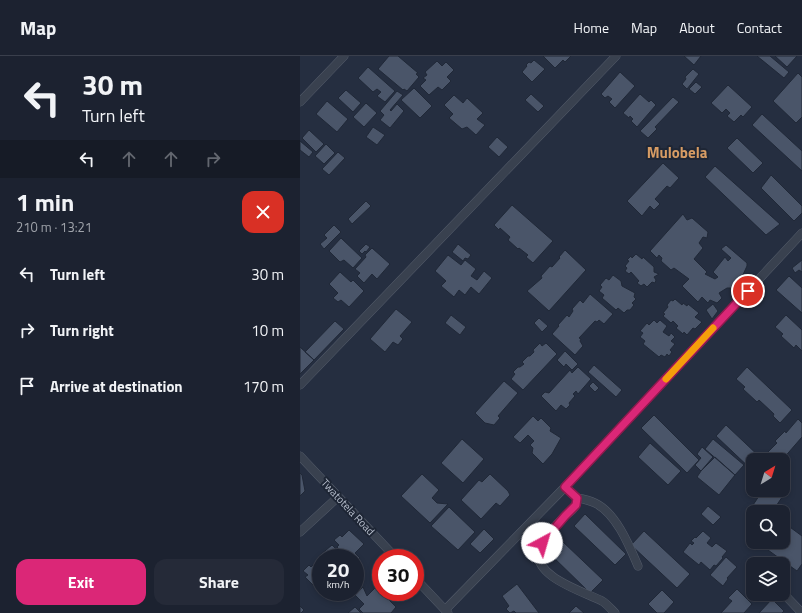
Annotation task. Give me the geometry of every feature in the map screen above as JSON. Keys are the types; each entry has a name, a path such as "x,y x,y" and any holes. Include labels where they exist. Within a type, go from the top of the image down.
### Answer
{"street":[{"path":"300,102 344,56"},
{"path":"300,385 616,56"},
{"path":"424,587 447,611 802,233"},
{"name":"Twatotela Road","path":"300,456 388,549"},
{"path":"565,487 577,498 597,503 603,508 621,529 638,566"},
{"path":"300,532 338,496"},
{"path":"577,498 576,505 542,543 538,553 539,562 556,579 579,592 600,600 615,613"},
{"path":"790,600 802,613"}],"building":[{"path":"389,56 398,56 418,73 416,74 419,77 407,91 404,89 403,90 378,69"},
{"path":"543,56 571,56 565,62 563,60 555,68"},
{"path":"684,56 701,56 694,65"},
{"path":"757,56 770,56 789,72 784,78"},
{"path":"775,56 797,56 787,67"},
{"path":"534,60 545,69 532,82 522,72 529,62 531,63"},
{"path":"437,61 442,66 446,62 454,70 447,77 451,81 442,90 438,87 429,95 420,86 426,80 423,78 427,75 425,72"},
{"path":"368,67 395,91 385,102 377,96 381,92 377,89 373,92 358,78"},
{"path":"693,69 699,74 687,89 682,84 686,79 685,77"},
{"path":"620,72 635,86 615,108 609,102 612,99 608,96 605,98 601,94"},
{"path":"798,73 802,77 802,117 796,123 773,101"},
{"path":"696,82 702,87 695,94 689,89"},
{"path":"728,85 752,107 743,117 741,115 734,122 727,116 730,113 726,109 722,113 711,103"},
{"path":"414,88 432,106 420,118 401,100"},
{"path":"346,90 361,103 353,112 338,98"},
{"path":"397,91 403,95 390,110 391,111 397,104 404,111 390,128 380,120 384,115 380,111"},
{"path":"531,94 544,106 538,112 525,100"},
{"path":"640,94 649,102 651,100 656,105 637,127 631,121 633,119 630,116 629,118 623,113"},
{"path":"454,95 463,103 467,98 483,113 477,119 485,125 476,135 467,127 462,129 449,118 453,114 444,105"},
{"path":"673,97 679,102 655,127 657,129 648,138 640,131"},
{"path":"327,101 348,119 337,132 316,114"},
{"path":"366,103 377,113 364,127 353,117"},
{"path":"762,114 802,151 802,171 752,125"},
{"path":"373,127 385,135 377,145 366,137"},
{"path":"309,130 324,144 316,152 302,138"},
{"path":"497,137 508,147 499,157 488,147"},
{"path":"737,138 763,163 753,173 727,148"},
{"path":"300,141 313,152 309,157 300,150"},
{"path":"326,144 335,153 324,164 315,156"},
{"path":"338,152 345,158 329,175 322,169"},
{"path":"663,163 679,178 670,188 667,186 655,199 660,204 654,210 650,206 642,216 627,201"},
{"path":"715,166 780,224 766,235 705,177"},
{"path":"771,175 802,206 802,213 794,221 761,188"},
{"path":"366,201 371,206 352,224 348,219"},
{"path":"512,205 553,241 533,263 526,257 528,255 508,240 510,237 494,225"},
{"path":"683,214 687,220 692,218 708,232 707,238 703,237 699,243 703,248 694,259 707,272 705,274 715,279 718,277 713,272 725,257 728,261 731,258 721,249 726,245 747,263 741,279 734,288 727,288 719,293 722,298 717,303 710,300 708,303 702,297 698,302 682,286 689,279 674,268 671,270 661,261 662,258 659,255 657,258 650,251"},
{"path":"334,225 341,232 324,249 320,244 327,238 324,235"},
{"path":"341,238 362,258 353,268 344,260 340,262 329,251"},
{"path":"366,244 370,247 362,254 359,251"},
{"path":"458,244 471,255 468,259 465,258 463,261 452,252"},
{"path":"372,248 390,264 377,279 372,274 364,283 357,276 360,273 355,269"},
{"path":"565,250 586,270 549,311 527,291 542,278 541,276 550,266 552,267"},
{"path":"636,254 642,259 643,257 654,267 654,272 659,274 654,277 656,280 655,283 652,282 647,287 644,284 641,286 637,283 639,281 631,272 629,274 625,271 627,268 625,266 629,261 627,260"},
{"path":"448,255 461,265 465,260 476,269 471,276 477,280 484,271 492,278 479,294 471,287 465,295 459,290 454,297 441,286 446,281 435,271"},
{"path":"802,260 802,272 799,270 795,273 792,268"},
{"path":"340,272 351,282 353,280 364,291 349,307 341,300 338,302 333,298 338,293 329,284"},
{"path":"613,275 621,281 622,286 635,293 634,297 636,299 632,303 634,305 630,310 627,310 624,313 618,308 616,310 602,298 604,295 599,291 602,287 600,285 606,278 609,280"},
{"path":"789,276 802,288 802,313 776,290"},
{"path":"590,294 613,314 604,324 599,320 597,322 595,321 579,338 581,339 580,341 583,346 575,355 552,334 567,315 569,317 573,311 572,309 580,300 583,303"},
{"path":"675,299 682,305 683,303 687,306 688,304 699,313 695,317 702,322 695,329 693,328 687,335 684,332 683,334 676,328 678,326 673,321 671,323 663,316 665,314 663,313 668,307 667,305 671,300 673,301"},
{"path":"713,304 718,311 712,319 706,310"},
{"path":"396,309 412,322 400,336 403,339 398,345 393,342 385,352 370,339"},
{"path":"451,315 466,327 460,335 445,323"},
{"path":"786,315 802,330 802,351 796,345 794,348 781,336 783,334 775,327"},
{"path":"539,318 548,326 542,332 534,323"},
{"path":"654,320 657,323 660,320 667,326 663,332 669,336 671,333 675,337 671,341 675,344 670,350 672,352 669,356 667,354 665,357 661,355 659,357 643,344 645,341 640,337 643,333 640,331 647,323 649,325"},
{"path":"335,321 344,329 314,360 305,352"},
{"path":"540,343 542,346 546,343 557,354 523,390 511,379 515,374 513,372 524,364 522,362 534,352 533,350"},
{"path":"300,347 314,360 300,374"},
{"path":"565,351 578,364 572,370 566,364 564,367 557,360"},
{"path":"594,365 622,390 616,397 588,372"},
{"path":"578,367 591,379 578,394 576,391 573,394 575,396 566,409 561,405 556,411 541,396 545,392 549,393 570,370 572,373"},
{"path":"747,367 792,410 780,423 773,416 774,414 759,400 757,402 743,389 745,387 736,379"},
{"path":"504,381 518,393 498,416 500,418 494,425 485,423 475,413"},
{"path":"593,382 599,388 595,392 589,386"},
{"path":"654,415 699,460 687,473 641,428"},
{"path":"533,416 538,421 541,418 551,428 550,431 561,438 552,454 543,464 532,453 533,448 530,445 534,441 528,435 520,443 513,437"},
{"path":"798,419 802,423 802,437 788,453 768,452 777,443 775,441 785,431 786,433"},
{"path":"726,425 756,453 746,453 746,464 716,436"},
{"path":"462,439 484,459 463,483 441,463"},
{"path":"713,439 744,465 735,475 705,449"},
{"path":"650,443 681,471 668,485 638,457"},
{"path":"702,447 713,457 701,471 695,465 701,458 697,454"},
{"path":"715,457 735,475 719,495 697,477"},
{"path":"300,473 302,475 305,491 300,496"},
{"path":"422,474 439,490 432,498 437,503 448,504 430,523 401,496"},
{"path":"490,474 508,491 510,495 500,506 496,503 481,519 461,500 479,480 482,482"},
{"path":"758,497 782,497 777,505 753,505"},
{"path":"708,506 721,517 713,525 701,514"},
{"path":"449,507 475,532 458,550 431,526"},
{"path":"585,514 626,554 615,565 574,526"},
{"path":"790,527 802,536 802,564 797,571 790,566 790,557 778,557 768,550 790,549"},
{"path":"484,529 494,539 480,553 470,544"},
{"path":"349,530 364,544 359,549 339,549 337,547 339,545 334,540 340,535 342,537"},
{"path":"644,531 690,574 677,588 631,545"},
{"path":"703,531 711,538 707,543 712,547 716,543 727,551 716,566 714,565 710,570 701,562 699,565 683,552 690,543 692,545 694,543 691,541"},
{"path":"562,541 603,580 590,593 549,553"},
{"path":"332,545 336,549 327,549"},
{"path":"726,557 737,567 727,578 728,579 723,586 710,575"},
{"path":"309,565 311,567 312,566 312,584 305,577 308,575 303,571"},
{"path":"517,584 539,613 516,613 514,611 510,613 506,609 509,606 502,596"},
{"path":"364,589 367,596 372,591 372,601 390,601 396,607 391,613 363,613 359,609 364,604 361,601 364,601"},
{"path":"737,589 746,598 746,601 749,601 752,604 744,613 721,613 732,601 728,598"},
{"path":"662,590 674,602 664,613 657,613 648,604"},
{"path":"770,601 774,601 784,611 782,613 759,613"},
{"path":"300,606 304,610 301,613 300,613"},
{"path":"576,606 584,613 569,613"},
{"path":"355,607 361,613 348,613"}],"slow traffic":[{"path":"666,379 713,328"}],"district":[{"name":"Mulobela","path":"677,152"}],"route":[{"path":"542,543 576,505 577,498 565,487 748,291"}]}
